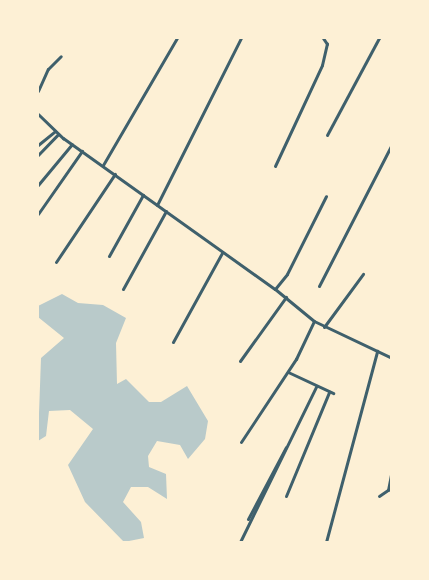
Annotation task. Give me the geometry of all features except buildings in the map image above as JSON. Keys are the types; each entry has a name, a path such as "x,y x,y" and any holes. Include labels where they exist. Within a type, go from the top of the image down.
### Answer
{"street":[{"path":"103,165 177,38"},
{"path":"157,204 241,38"},
{"path":"275,166 322,65 327,44 323,38"},
{"path":"327,135 379,38"},
{"path":"38,91 48,69 61,56"},
{"path":"38,114 56,132 222,253 286,297 314,321 392,358"},
{"path":"38,145 56,132"},
{"path":"38,155 56,132"},
{"path":"38,186 72,144"},
{"path":"319,286 392,144"},
{"path":"38,214 82,151"},
{"path":"56,262 115,174"},
{"path":"109,256 143,195"},
{"path":"275,289 287,274 326,196"},
{"path":"123,289 166,211"},
{"path":"173,342 222,253"},
{"path":"324,327 364,274"},
{"path":"240,362 286,297"},
{"path":"241,442 288,372 314,321"},
{"path":"326,542 377,351"},
{"path":"286,496 331,393 288,372"},
{"path":"240,542 316,387"},
{"path":"248,519 288,445"},
{"path":"379,496 388,490 392,470"}],"shaded area":[{"path":"62,294 78,303 103,305 126,318 116,343 117,384 126,379 149,402 161,402 187,386 208,421 205,439 188,459 180,445 157,441 148,456 149,467 166,474 167,499 148,487 131,487 123,502 141,522 144,538 124,542 85,502 68,465 93,429 70,410 49,411 46,436 38,441 41,358 64,338 38,317 38,306"}]}
